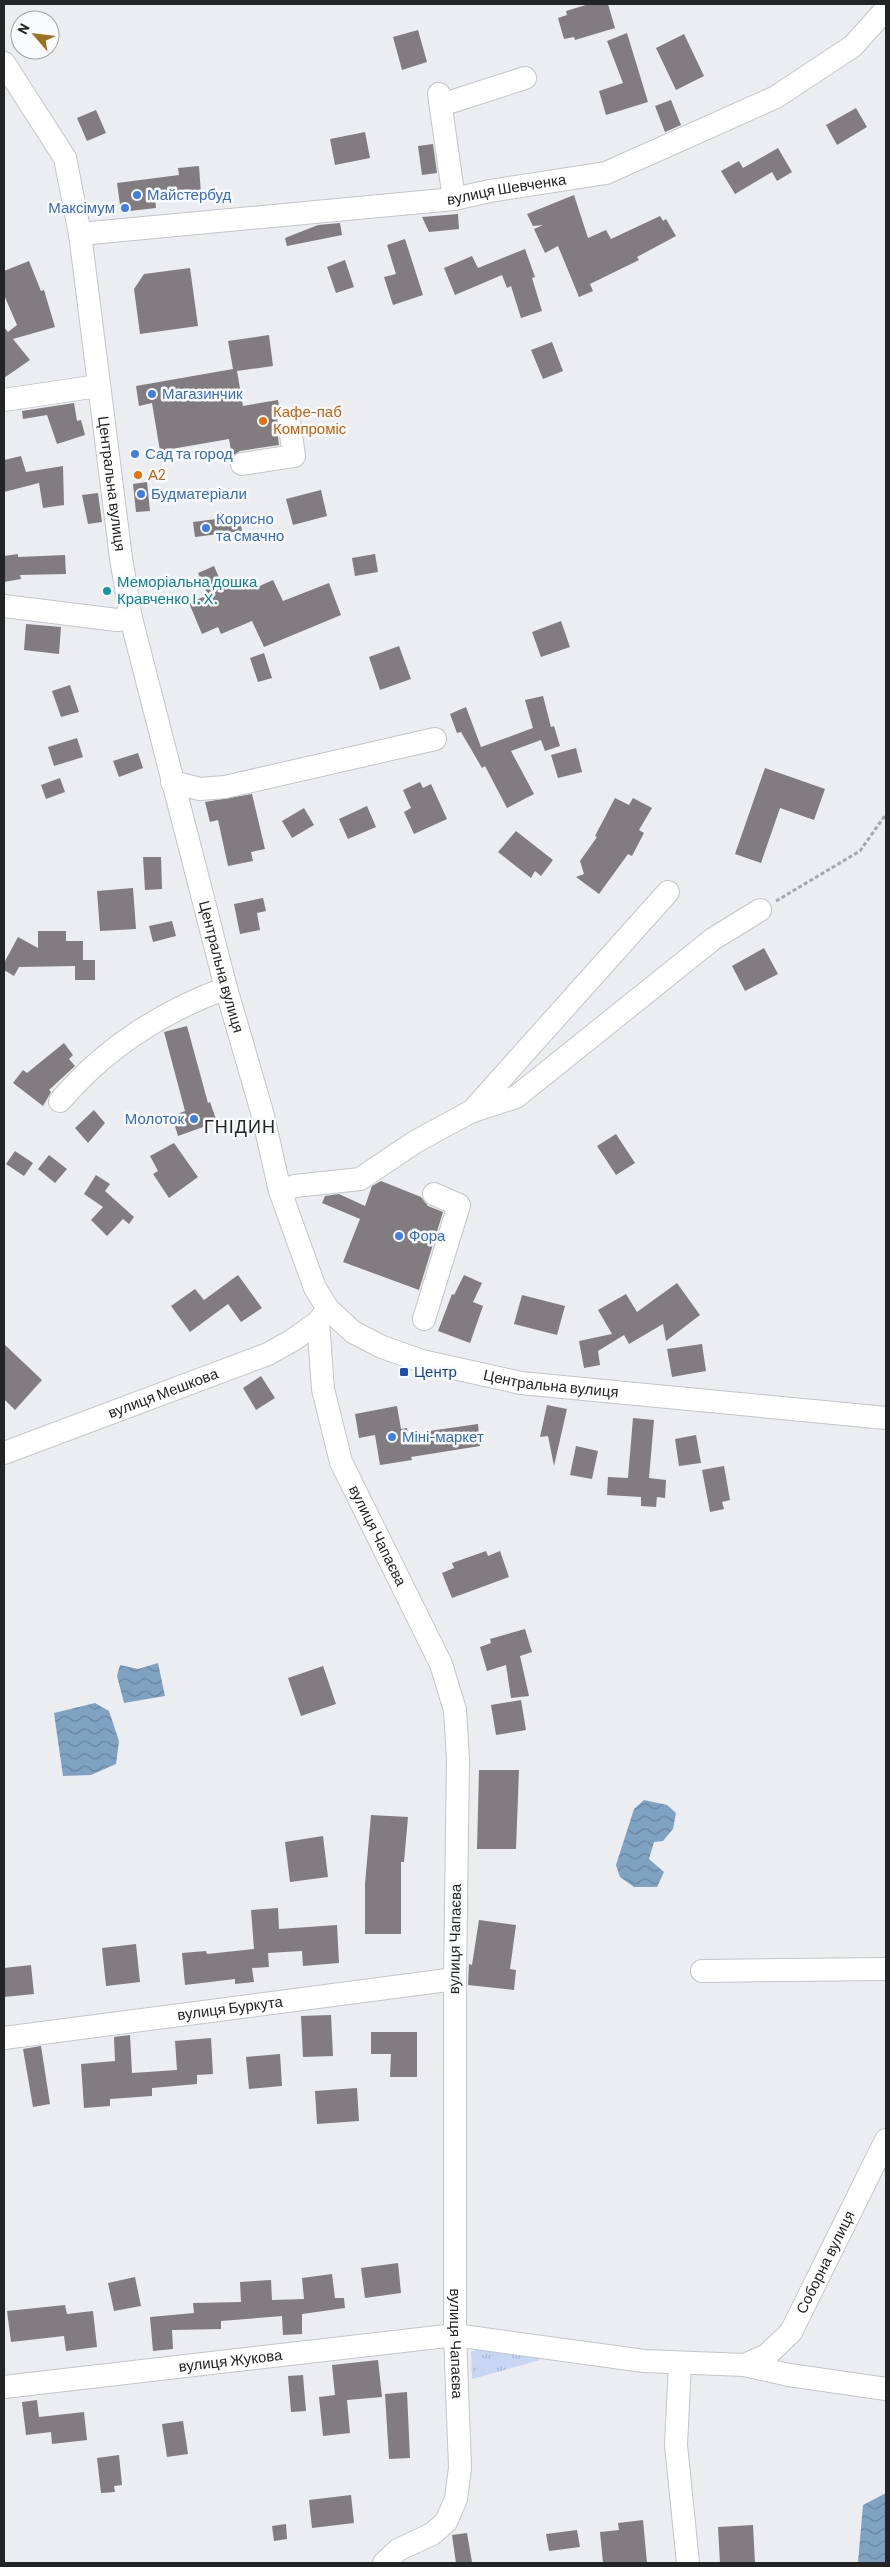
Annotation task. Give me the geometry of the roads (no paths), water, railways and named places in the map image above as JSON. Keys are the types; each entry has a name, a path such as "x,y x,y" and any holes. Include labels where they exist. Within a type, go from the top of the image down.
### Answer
{"street":[{"name":"вулиця Шевченка","path":"80,234 149,218 454,199 490,191 606,173 776,97 853,46 886,9"},
{"name":"Центральна вулиця","path":"4,63 65,158 80,234 98,386 131,618 226,988 262,1112 280,1190 323,1316 382,1348 422,1360 521,1383 886,1418"},
{"path":"454,199 440,99 525,78"},
{"path":"4,400 98,386"},
{"path":"242,464 294,456 289,420"},
{"path":"4,606 117,620 131,618"},
{"path":"172,782 200,789 225,787 435,739"},
{"path":"472,1111 668,892"},
{"path":"280,1190 295,1186 360,1179 415,1142 472,1111 516,1097 713,938 760,910"},
{"path":"60,1101 104,1056 143,1028 198,999 226,988"},
{"path":"424,1319 459,1205 434,1194"},
{"name":"вулиця Мешкова","path":"4,1453 268,1354 293,1340 323,1316"},
{"name":"вулиця Чапаєва","path":"323,1316 323,1389 341,1462 441,1664 455,1710 458,1759 454,1979 455,2335 460,2468 456,2499 446,2522 432,2534 398,2550 384,2563"},
{"path":"702,1971 886,1969"},
{"name":"вулиця Буркута","path":"4,2038 454,1979"},
{"name":"Соборна вулиця","path":"744,2365 767,2355 791,2332 886,2140"},
{"name":"вулиця Жукова","path":"4,2387 455,2335 644,2361 680,2363"},
{"path":"680,2363 676,2445 688,2563"},
{"name":"Соборна вулиця","path":"680,2363 744,2365 789,2375 886,2389"}],"water":[{"path":"158,1663 165,1696 124,1703 117,1676 120,1665 138,1669"},
{"path":"95,1703 109,1711 119,1741 116,1764 91,1775 63,1776 54,1713"},
{"path":"644,1800 667,1805 676,1813 673,1829 663,1841 654,1842 649,1859 664,1872 657,1887 634,1887 620,1877 616,1865 634,1809"},
{"path":"886,2493 886,2563 858,2563 863,2505"}],"place":[{"name":"Майстербуд","path":"137,195"},
{"name":"Максімум","path":"125,208"},
{"name":"Магазинчик","path":"152,394"},
{"name":"Кафе-паб Компроміс","path":"263,421"},
{"name":"Сад та город","path":"135,454"},
{"name":"А2","path":"138,475"},
{"name":"Будматеріали","path":"141,494"},
{"name":"Корисно та смачно","path":"206,528"},
{"name":"Меморіальна дошка Кравченко І. Х.","path":"107,591"},
{"name":"Молоток","path":"194,1119"},
{"name":"Фора","path":"399,1236"},
{"name":"Центр","path":"404,1372"},
{"name":"Міні-маркет","path":"392,1437"}],"district":[{"name":"ГНІДИН","path":"240,1127"}]}
